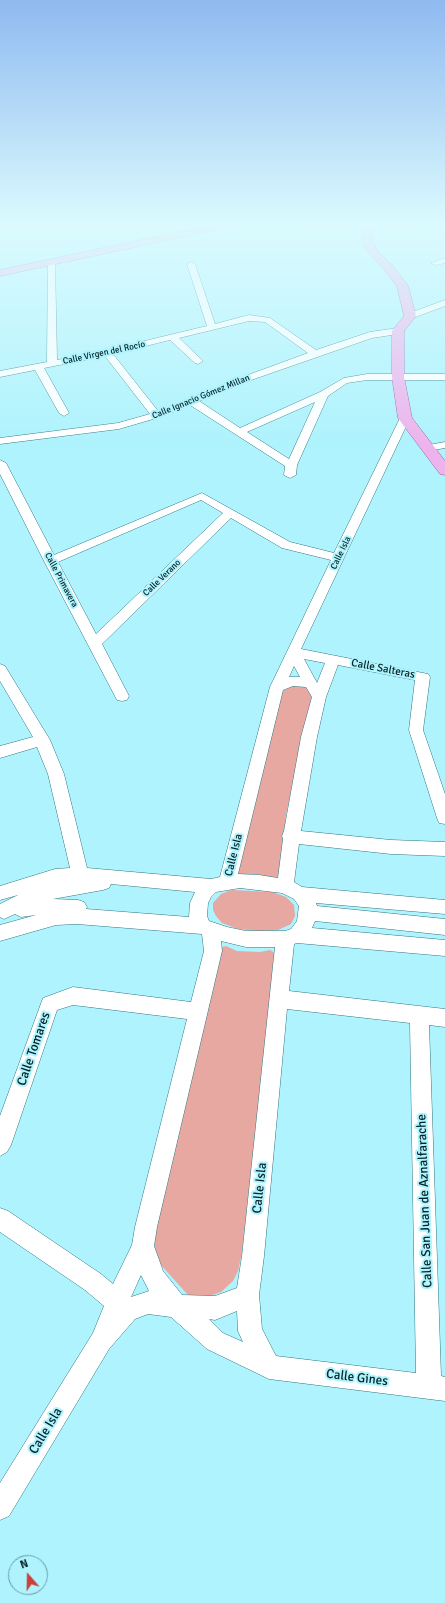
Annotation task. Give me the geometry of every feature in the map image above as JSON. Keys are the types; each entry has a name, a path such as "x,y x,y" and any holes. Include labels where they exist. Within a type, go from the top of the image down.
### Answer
{"main road":[{"path":"405,298 410,316 398,331 398,377 405,418 445,471"}],"street":[{"path":"51,298 52,364"},
{"path":"202,298 212,328"},
{"path":"410,316 445,303"},
{"name":"Calle Virgen del Rocío","path":"0,374 106,353 249,318 267,320 315,354"},
{"name":"Calle Ignacio Gómez Millan","path":"0,441 119,426 156,416 251,377 315,354 370,335 398,331"},
{"path":"172,338 198,361"},
{"path":"106,353 156,416"},
{"path":"38,366 64,413"},
{"path":"239,432 324,394 344,381 367,377 445,378"},
{"path":"191,401 239,432 291,470 324,394"},
{"name":"Calle Isla","path":"0,1507 101,1341 143,1246 146,1227 213,951 199,903 214,887 277,687 405,418"},
{"path":"427,448 445,445"},
{"name":"Calle Primavera","path":"0,463 122,696"},
{"path":"50,561 202,496 286,545 339,558"},
{"name":"Calle Verano","path":"95,643 230,513"},
{"path":"293,652 319,698"},
{"name":"Calle Salteras","path":"293,652 423,677 416,730 445,818"},
{"path":"291,937 305,924 308,913 308,904 292,890 290,836 309,737 319,698 333,660"},
{"path":"0,669 42,740 56,774 80,874"},
{"path":"277,687 292,681 310,683"},
{"path":"0,752 42,740"},
{"path":"290,836 391,847 445,849"},
{"path":"0,893 55,876 80,874 214,887"},
{"path":"2,912 26,899 46,893 72,887 104,883 214,887 259,882 292,890 445,907"},
{"path":"2,912 30,907 68,906 204,924 227,936 246,939 291,937 445,948"},
{"path":"308,913 445,927"},
{"path":"0,933 56,917 77,916 204,924"},
{"name":"Calle Isla","path":"269,1367 250,1330 247,1295 253,1256 278,999 291,937"},
{"name":"Calle Tomares","path":"0,1145 50,1004 73,996 199,1012"},
{"path":"278,999 445,1018"},
{"name":"Calle San Juan de Aznalfarache","path":"419,1016 437,1388"},
{"path":"0,1219 93,1282 117,1302"},
{"name":"Calle Isla","path":"143,1246 154,1278 176,1306"},
{"path":"101,1341 127,1311 148,1302 176,1306 215,1308 247,1295"},
{"name":"Calle Gines","path":"176,1306 215,1341 269,1367 437,1388"}],"shaded area":[{"path":"297,685 307,688 311,694 311,699 286,815 280,874 276,878 255,874 236,876 282,692 289,687"},
{"path":"231,890 272,892 286,897 294,905 295,916 291,924 278,930 259,931 238,929 222,923 213,910 213,903 221,894"},
{"path":"226,946 237,951 260,952 270,950 275,953 242,1253 238,1271 233,1281 221,1292 210,1296 196,1297 188,1295 161,1265 155,1252 154,1239 219,948"}]}
